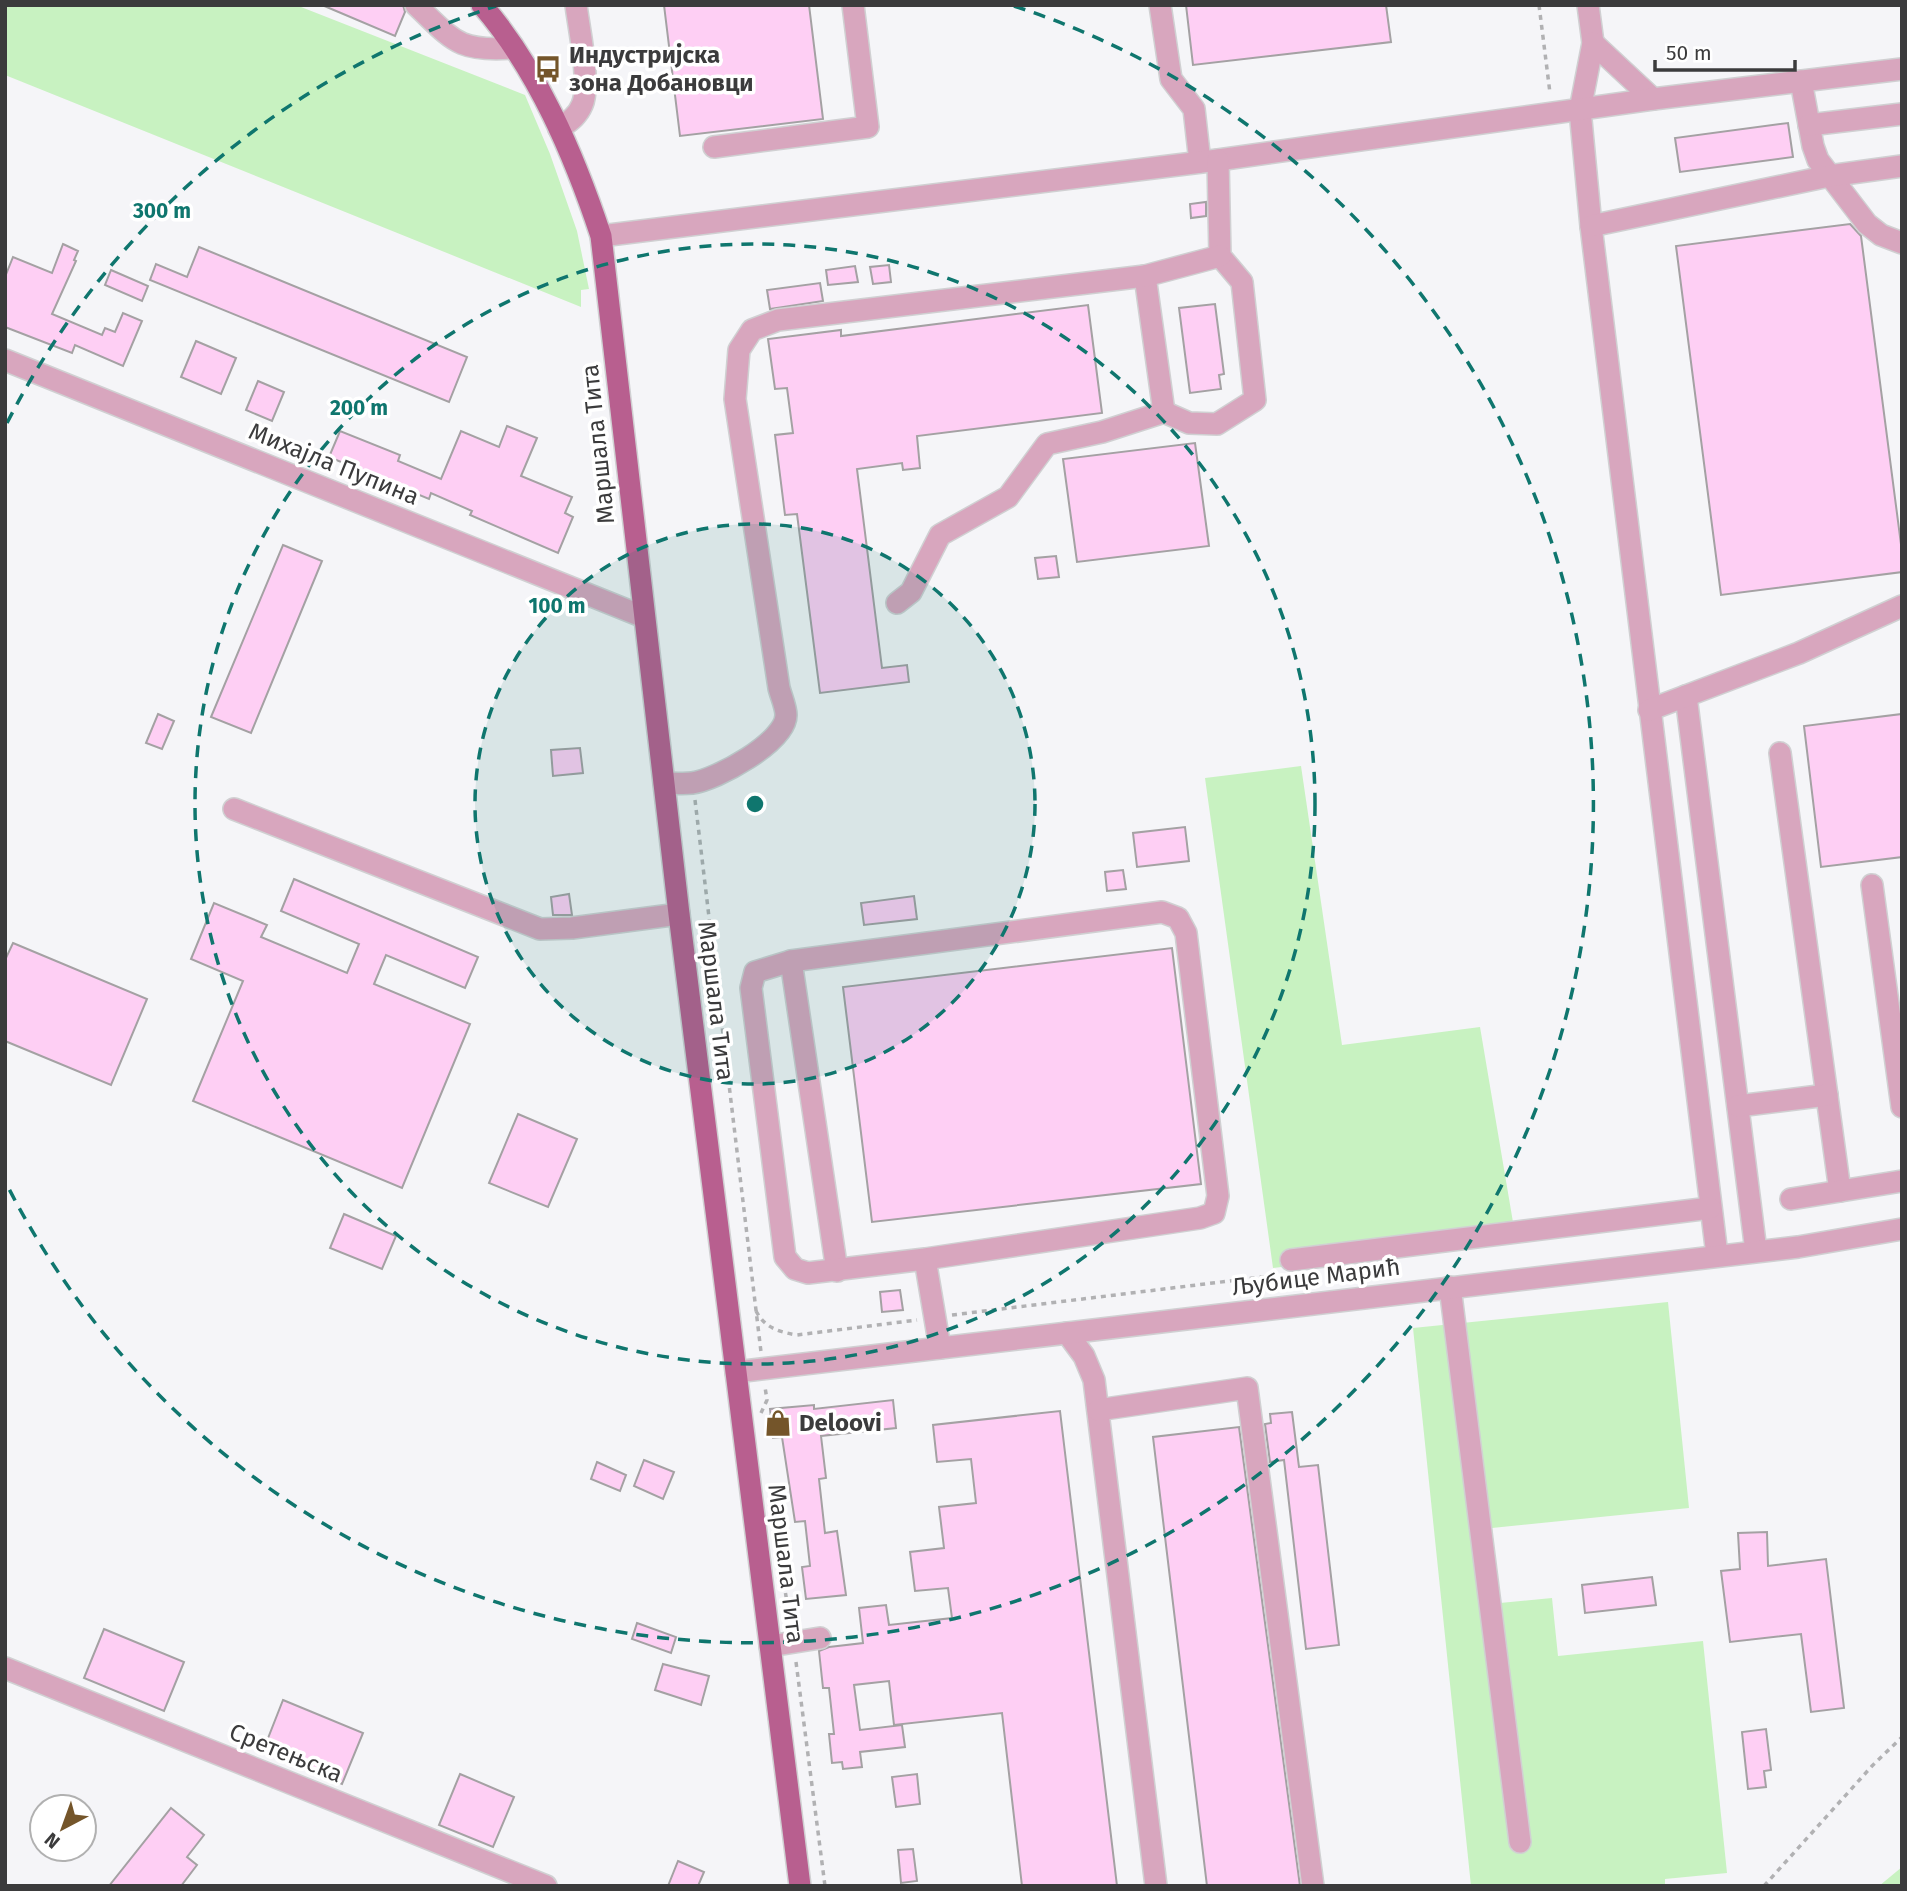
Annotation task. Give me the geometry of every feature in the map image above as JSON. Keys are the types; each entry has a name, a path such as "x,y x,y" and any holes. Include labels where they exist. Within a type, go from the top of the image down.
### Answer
{"main road":[{"name":"Маршала Тита","path":"482,5 513,48 559,129 582,181 601,236 679,914 800,1886"}],"street":[{"path":"416,5 453,39 469,48 513,48"},
{"path":"559,129 573,119 583,105 586,87 576,5"},
{"path":"714,147 868,127 853,5"},
{"path":"897,603 911,592 940,535 1008,498 1047,444 1102,432 1164,412 1189,423 1217,424 1255,400 1242,282 1220,256 1209,161 1194,109 1171,79 1160,5"},
{"path":"1588,5 1593,43 1580,110 1591,226 1717,1255"},
{"path":"1593,43 1653,99"},
{"path":"601,236 1209,161 1653,99 1902,69"},
{"path":"1801,81 1818,160 1867,224 1881,235 1902,243"},
{"path":"1809,125 1902,114"},
{"path":"1591,226 1829,176 1902,166"},
{"path":"664,783 693,783 721,774 766,745 780,732 786,716 779,688 735,399 740,350 752,330 778,320 1145,276 1220,256"},
{"path":"1145,276 1164,412"},
{"name":"Михајла Пупина","path":"5,360 644,617"},
{"path":"1649,710 1799,653 1902,606"},
{"path":"1686,696 1756,1251"},
{"path":"1780,753 1840,1191"},
{"path":"234,809 540,929 572,928 679,914"},
{"path":"1872,885 1902,1107"},
{"path":"1162,912 1178,918 1186,933 1218,1196 1214,1213 1200,1218 925,1259 808,1273 795,1269 785,1257 751,988 755,972 791,961 1162,912"},
{"path":"1680,963 1719,960"},
{"path":"791,961 836,1270"},
{"path":"1738,1106 1827,1095"},
{"path":"1791,1199 1902,1181"},
{"path":"1284,1267 1710,1208"},
{"name":"Љубице Марић","path":"736,1372 1798,1247 1902,1229"},
{"path":"925,1259 940,1348"},
{"path":"1450,1287 1520,1842"},
{"path":"1067,1333 1084,1356 1094,1380 1156,1886"},
{"path":"1098,1410 1247,1388 1313,1886"},
{"path":"770,1646 820,1639"},
{"name":"Сретењска","path":"5,1668 546,1886"}],"path":[{"path":"1539,5 1553,114"},
{"path":"693,783 767,1400 758,1417"},
{"path":"754,1307 762,1321 769,1326 780,1332 797,1335 1284,1267"},
{"path":"783,1576 825,1886"},
{"path":"1764,1886 1872,1766 1902,1737"}],"green space":[{"path":"5,5 296,5 525,95 550,154 577,231 589,289 581,290 581,307 5,75"},
{"path":"1301,766 1342,1045 1480,1027 1516,1240 1273,1268 1205,778"},
{"path":"1668,1302 1689,1508 1492,1528 1500,1603 1552,1598 1558,1656 1703,1641 1727,1873 1665,1879 1665,1886 1471,1886 1413,1328"},
{"path":"1902,1867 1902,1886 1879,1886"}],"building":[{"path":"322,5 403,5 405,12 395,36"},
{"path":"664,5 809,5 823,119 680,136"},
{"path":"1186,5 1386,5 1391,42 1193,65"},
{"path":"1788,123 1793,157 1680,172 1675,138"},
{"path":"1206,202 1206,216 1191,218 1190,204"},
{"path":"1850,224 1861,236 1902,552 1902,572 1721,595 1676,246"},
{"path":"63,244 78,251 52,314 102,335 105,328 115,332 123,313 142,321 123,366 75,345 72,353 5,327 5,277 13,257 52,273"},
{"path":"199,247 467,357 449,402 150,280 156,264 187,277"},
{"path":"889,265 891,282 873,284 870,267"},
{"path":"855,266 858,282 828,285 826,270"},
{"path":"111,270 148,286 142,301 105,285"},
{"path":"820,283 823,301 770,309 767,290"},
{"path":"1215,304 1224,374 1219,375 1221,389 1190,393 1179,308"},
{"path":"1088,305 1102,413 917,436 920,468 903,470 902,463 857,469 882,668 907,665 909,682 820,693 797,514 785,515 775,435 793,433 787,388 775,389 768,339 841,330 841,336"},
{"path":"196,341 236,358 221,394 181,377"},
{"path":"258,381 284,392 272,421 246,410"},
{"path":"507,426 537,438 521,476 572,497 565,513 573,517 558,553 470,515 472,511 431,493 429,499 388,482 387,485 329,457 340,431 400,455 398,461 441,479 461,431 499,447"},
{"path":"1195,443 1209,546 1077,562 1063,459"},
{"path":"283,545 322,561 251,733 211,717"},
{"path":"1056,556 1059,577 1038,579 1035,558"},
{"path":"158,714 174,721 162,749 146,743"},
{"path":"1902,714 1902,857 1821,867 1804,726"},
{"path":"580,748 583,773 553,776 551,750"},
{"path":"1185,827 1189,861 1137,867 1133,833"},
{"path":"1123,870 1126,889 1107,891 1105,872"},
{"path":"294,879 478,957 465,988 386,955 374,984 470,1024 402,1188 193,1101 243,981 191,959 214,903 267,925 261,937 347,973 359,944 281,911"},
{"path":"569,894 572,915 553,915 551,897"},
{"path":"914,896 917,919 864,925 861,903"},
{"path":"13,943 147,999 111,1085 5,1041 5,960"},
{"path":"1172,948 1201,1184 872,1222 843,987"},
{"path":"518,1114 577,1139 548,1207 489,1183"},
{"path":"344,1214 396,1236 382,1269 330,1248"},
{"path":"900,1290 903,1310 882,1312 880,1292"},
{"path":"893,1400 896,1428 821,1436 826,1478 819,1479 825,1533 837,1531 846,1595 806,1599 802,1567 810,1566 805,1521 795,1522 782,1437 773,1438 770,1409 814,1405 814,1409"},
{"path":"1060,1411 1117,1886 1022,1886 1002,1713 894,1725 889,1681 854,1685 860,1730 902,1725 905,1747 860,1752 862,1767 843,1769 842,1762 832,1763 829,1734 834,1734 829,1688 823,1688 819,1651 829,1647 863,1643 859,1608 886,1605 889,1625 952,1618 948,1588 915,1591 910,1552 944,1548 939,1507 976,1503 971,1459 937,1462 933,1425"},
{"path":"1292,1412 1299,1467 1318,1465 1339,1645 1306,1649 1284,1460 1270,1462 1265,1424 1271,1423 1270,1414"},
{"path":"1239,1427 1300,1886 1207,1886 1153,1437"},
{"path":"644,1460 674,1472 663,1499 634,1486"},
{"path":"597,1462 626,1475 620,1491 591,1479"},
{"path":"1767,1532 1768,1566 1826,1559 1844,1708 1811,1712 1801,1634 1730,1642 1721,1571 1740,1569 1738,1533"},
{"path":"1652,1577 1656,1605 1585,1613 1582,1585"},
{"path":"637,1623 676,1637 671,1653 632,1639"},
{"path":"104,1629 184,1662 164,1711 84,1678"},
{"path":"663,1664 709,1676 701,1705 655,1690"},
{"path":"283,1700 363,1733 342,1784 263,1751"},
{"path":"1766,1729 1771,1770 1764,1771 1766,1787 1748,1789 1742,1732"},
{"path":"460,1774 514,1797 493,1847 439,1825"},
{"path":"917,1774 920,1804 896,1807 892,1777"},
{"path":"171,1808 204,1835 187,1857 197,1865 181,1886 109,1886"},
{"path":"913,1849 917,1881 901,1883 898,1850"},
{"path":"678,1861 704,1872 698,1886 668,1886"}],"place":[{"name":"Индустријска зона Добановци","path":"548,69"},
{"name":"Deloovi","path":"778,1423"}]}
